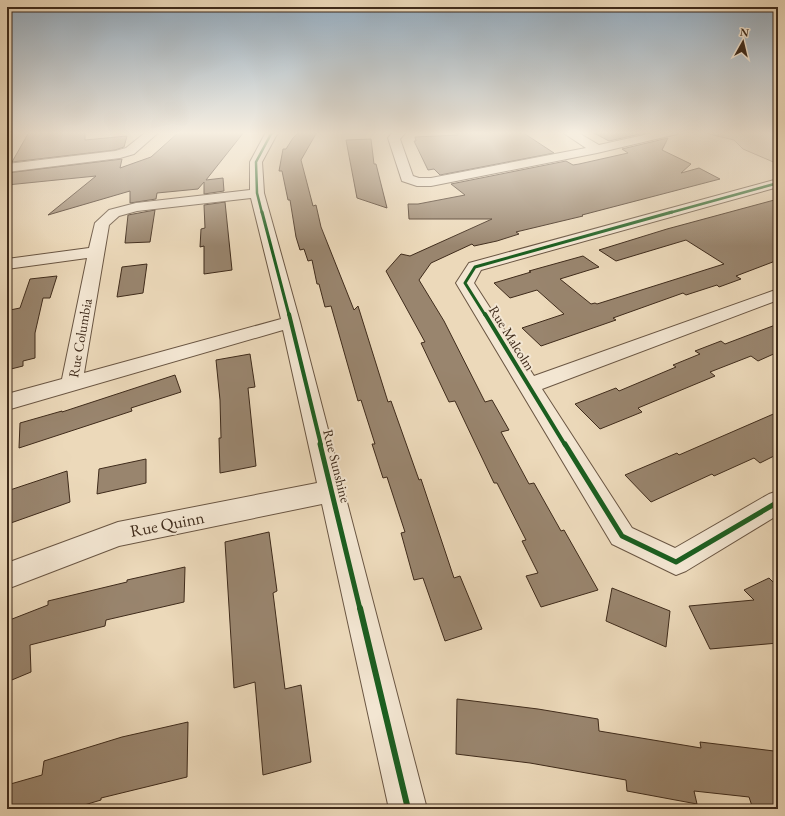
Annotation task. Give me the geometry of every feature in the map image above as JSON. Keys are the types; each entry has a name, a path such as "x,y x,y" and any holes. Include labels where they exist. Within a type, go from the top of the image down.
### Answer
{"street":[{"name":"Rue Sunshine","path":"256,170 256,193 291,322 408,809"},
{"path":"404,170 407,178 418,182 431,182 491,170"},
{"name":"Rue Malcolm","path":"778,183 474,267 465,283 622,536 676,562 778,502"},
{"name":"Rue Columbia","path":"256,193 136,207 114,213 102,222 71,385 291,322"},
{"path":"7,264 96,252"},
{"name":"Rue Malcolm","path":"529,386 778,294"},
{"path":"7,402 71,385"},
{"name":"Rue Quinn","path":"7,576 118,534 332,491"}],"building":[{"path":"31,170 214,170 206,180 223,178 224,191 204,194 204,182 198,189 157,193 156,199 130,203 130,191 48,215 96,176 7,185 7,173"},
{"path":"304,170 313,206 316,205 321,227 354,310 358,306 388,402 391,401 419,480 421,479 454,578 460,576 482,629 445,641 423,578 414,580 401,533 405,532 387,477 383,478 372,444 375,444 361,400 358,401 331,306 325,307 319,284 317,284 312,260 308,261 304,249 300,250 296,237 290,200 288,200 282,171 279,171"},
{"path":"352,170 378,170 387,208 357,198"},
{"path":"435,170 465,170 440,175"},
{"path":"521,170 684,170 681,173 692,170 703,170 720,179 582,215 583,216 516,232 519,234 497,241 474,246 472,244 431,263 419,280 444,321 485,402 492,400 509,430 501,432 529,484 534,483 561,531 564,530 598,590 541,607 526,576 538,573 522,541 526,540 497,483 494,483 455,401 449,402 421,343 425,342 386,271 401,254 410,256 492,219 409,219 408,204 418,204 465,195 451,184"},
{"path":"778,199 778,260 736,276 741,279 719,287 717,285 686,295 683,293 613,318 616,320 541,346 522,328 564,314 537,290 510,298 494,283 531,272 529,271 583,256 599,267 560,279 591,304 597,304 724,264 686,240 616,261 599,250 667,229"},
{"path":"225,202 232,270 204,274 204,246 200,247 201,229 205,228 204,205"},
{"path":"155,210 150,242 125,243 128,215"},
{"path":"147,264 143,293 117,297 122,267"},
{"path":"57,276 50,298 43,298 35,333 35,358 23,361 23,366 7,370 7,319 10,310 20,308 30,279"},
{"path":"778,324 778,352 758,361 751,356 710,372 715,376 638,408 642,412 600,429 575,404 616,388 619,391 676,367 673,365 700,354 695,351 721,341 725,344"},
{"path":"250,354 255,387 248,388 256,466 220,473 220,400 216,360"},
{"path":"175,375 181,392 131,408 132,411 19,448 20,423 62,412"},
{"path":"778,412 778,454 760,463 754,458 714,476 712,474 651,502 625,475 677,453 679,455"},
{"path":"146,459 146,483 97,494 99,469"},
{"path":"67,471 70,502 8,524 7,491"},
{"path":"269,532 277,591 273,593 285,689 301,685 311,762 263,775 255,682 234,688 225,542"},
{"path":"185,567 184,602 106,620 105,626 30,645 31,672 7,682 7,621 48,605 48,601 127,582 127,580"},
{"path":"769,578 778,587 778,643 710,649 689,606 754,600 744,590"},
{"path":"612,588 670,611 666,647 606,621"},
{"path":"457,699 538,709 598,719 599,731 701,748 700,742 774,751 778,764 778,809 752,806 749,797 694,791 697,804 627,791 626,780 530,763 456,754"},
{"path":"188,722 187,777 101,798 101,800 71,809 7,809 7,785 42,775 44,761 122,737"}],"cycle path":[{"path":"256,170 257,193 291,322 408,809"},
{"path":"778,183 475,267 465,283 622,536 676,562 778,502"}]}
